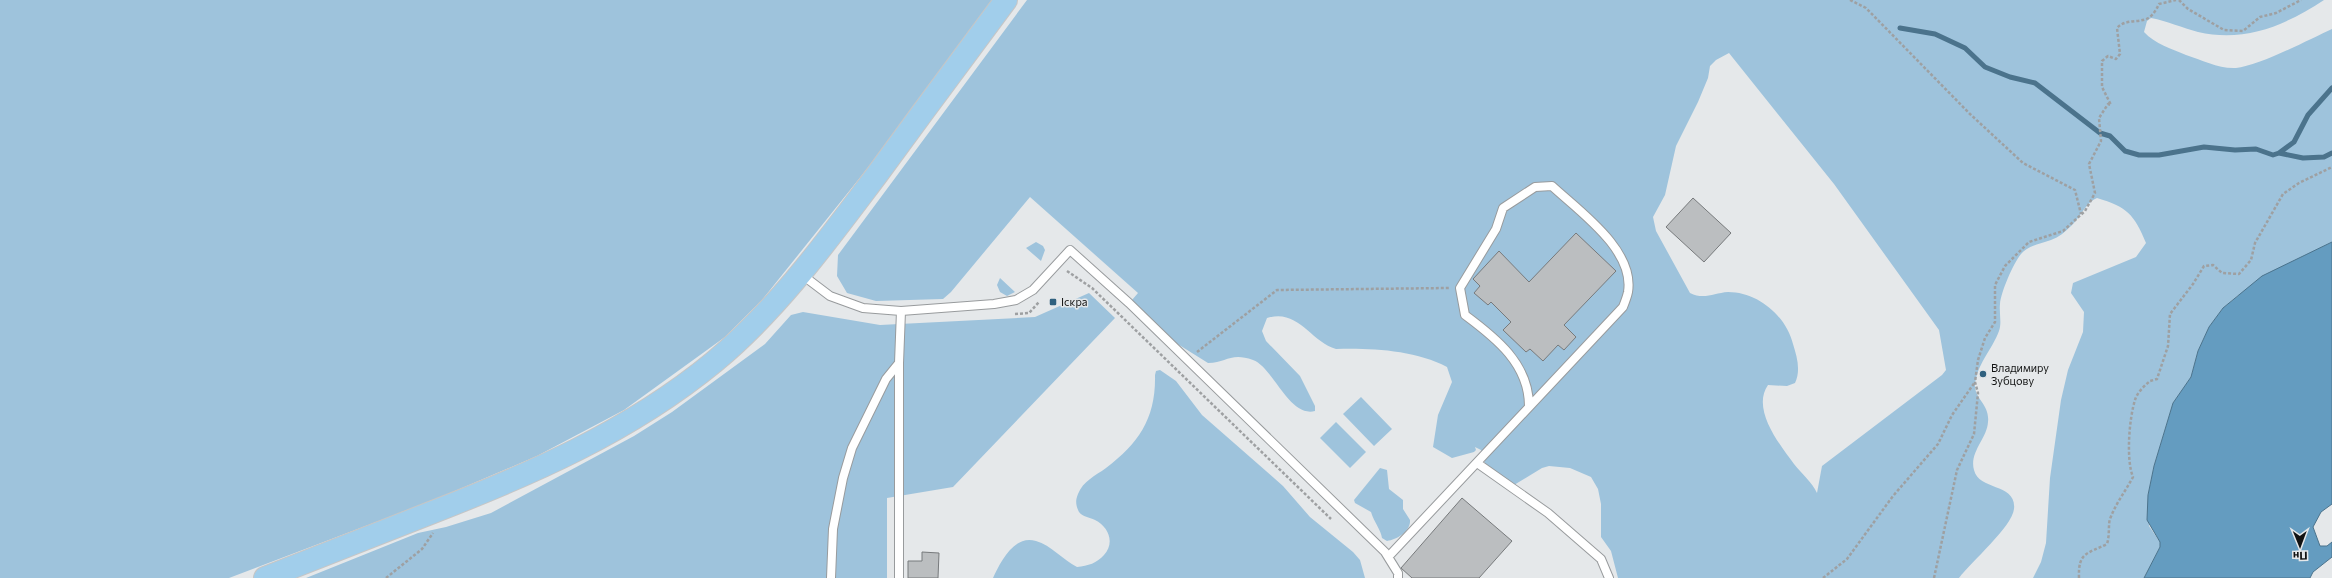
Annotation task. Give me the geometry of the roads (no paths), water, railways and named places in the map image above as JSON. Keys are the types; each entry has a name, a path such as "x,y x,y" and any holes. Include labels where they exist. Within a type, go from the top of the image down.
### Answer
{"main road":[{"path":"265,578 520,477 601,438 672,394 714,362 746,333 800,273 847,214 1006,0"}],"lane":[{"path":"1389,556 1623,307 1628,292 1626,268 1615,248 1602,231 1552,186 1536,186 1503,208 1496,229 1460,288 1465,314 1492,335 1518,364 1529,394 1529,406"},
{"path":"800,273 830,296 863,308 901,311 994,304 1016,300 1034,290 1070,250 1187,360 1389,556 1398,573 1398,578"},
{"path":"899,578 899,363 901,311"},
{"path":"831,578 836,507 852,448 886,379 899,363"},
{"path":"1477,463 1548,513 1601,559 1609,578"}],"waterway":[{"path":"1900,28 1935,34 1965,48 1985,67 2010,77 2035,83 2100,133 2110,136 2125,151 2139,155 2159,155 2204,147 2235,150 2256,149 2273,155 2279,153 2294,142 2308,115 2332,88"},
{"path":"2279,153 2303,158 2324,157 2332,153"}],"place":[{"name":"Іскра","path":"1053,302"},
{"name":"Владимиру Зубцову","path":"1983,374"}]}
